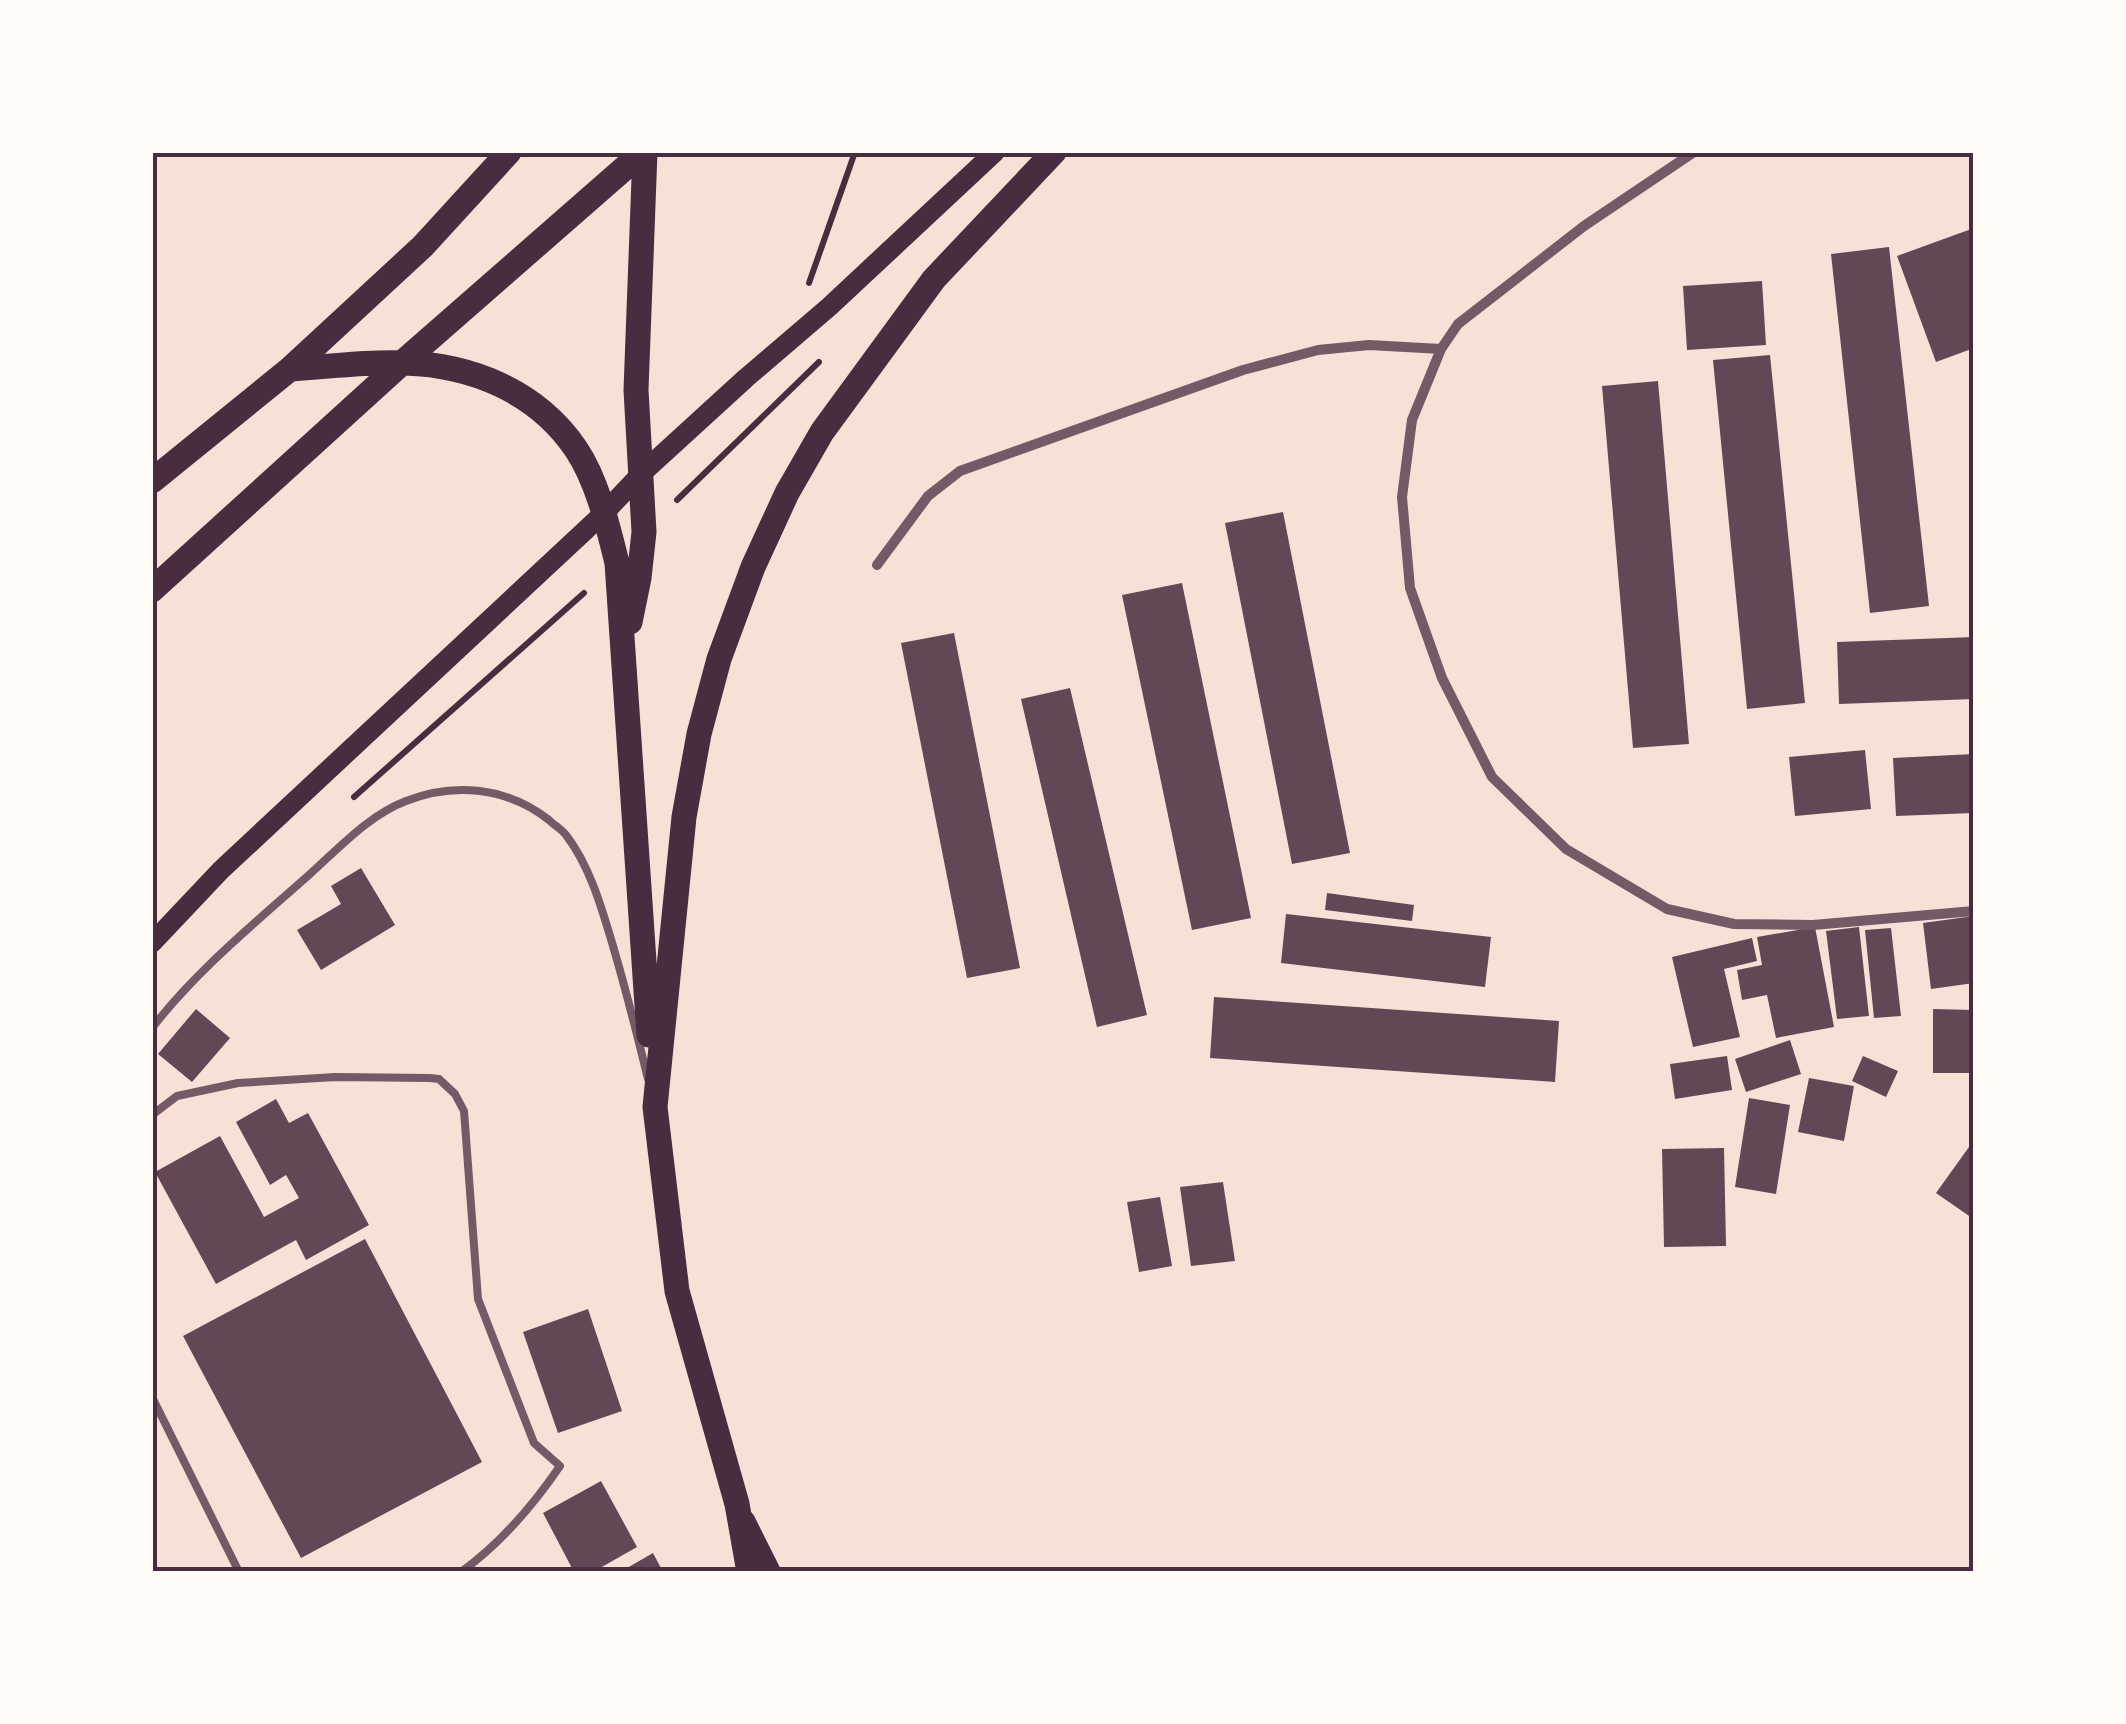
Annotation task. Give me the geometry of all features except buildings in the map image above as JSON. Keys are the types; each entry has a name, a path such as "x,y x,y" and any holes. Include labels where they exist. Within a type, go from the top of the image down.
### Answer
{"main road":[{"path":"152,590 403,362 644,152"},
{"path":"623,656 642,548 636,390 644,152"},
{"path":"152,942 221,870 642,473 829,307 994,152"},
{"path":"654,1107 684,817 699,734 719,659 753,567 787,493 822,432 861,377 934,279 1054,152"},
{"path":"152,481 290,369 423,246 501,159"},
{"path":"290,369 403,362 458,368 503,385 548,415 576,450 605,512 617,563 654,1107 677,1291 737,1504 748,1572"},
{"path":"737,1504 771,1572"}],"street":[{"path":"1694,152 1584,226 1458,324 1441,349 1412,420 1402,497 1410,588 1442,678 1492,777 1566,849 1667,909 1734,924 1812,925 1974,911"},
{"path":"877,564 928,496 960,471 1243,370 1318,350 1369,345 1441,349"}],"lane":[{"path":"152,1028 217,958 366,824 403,801 446,789 477,790 500,794 532,808 565,833 586,870 602,908 628,997 654,1107"},
{"path":"152,1115 176,1096 238,1083 335,1077 430,1078 439,1079 455,1094 464,1111 478,1300 534,1444 560,1466 540,1495 488,1552 460,1572"},
{"path":"152,1397 240,1572"}]}
